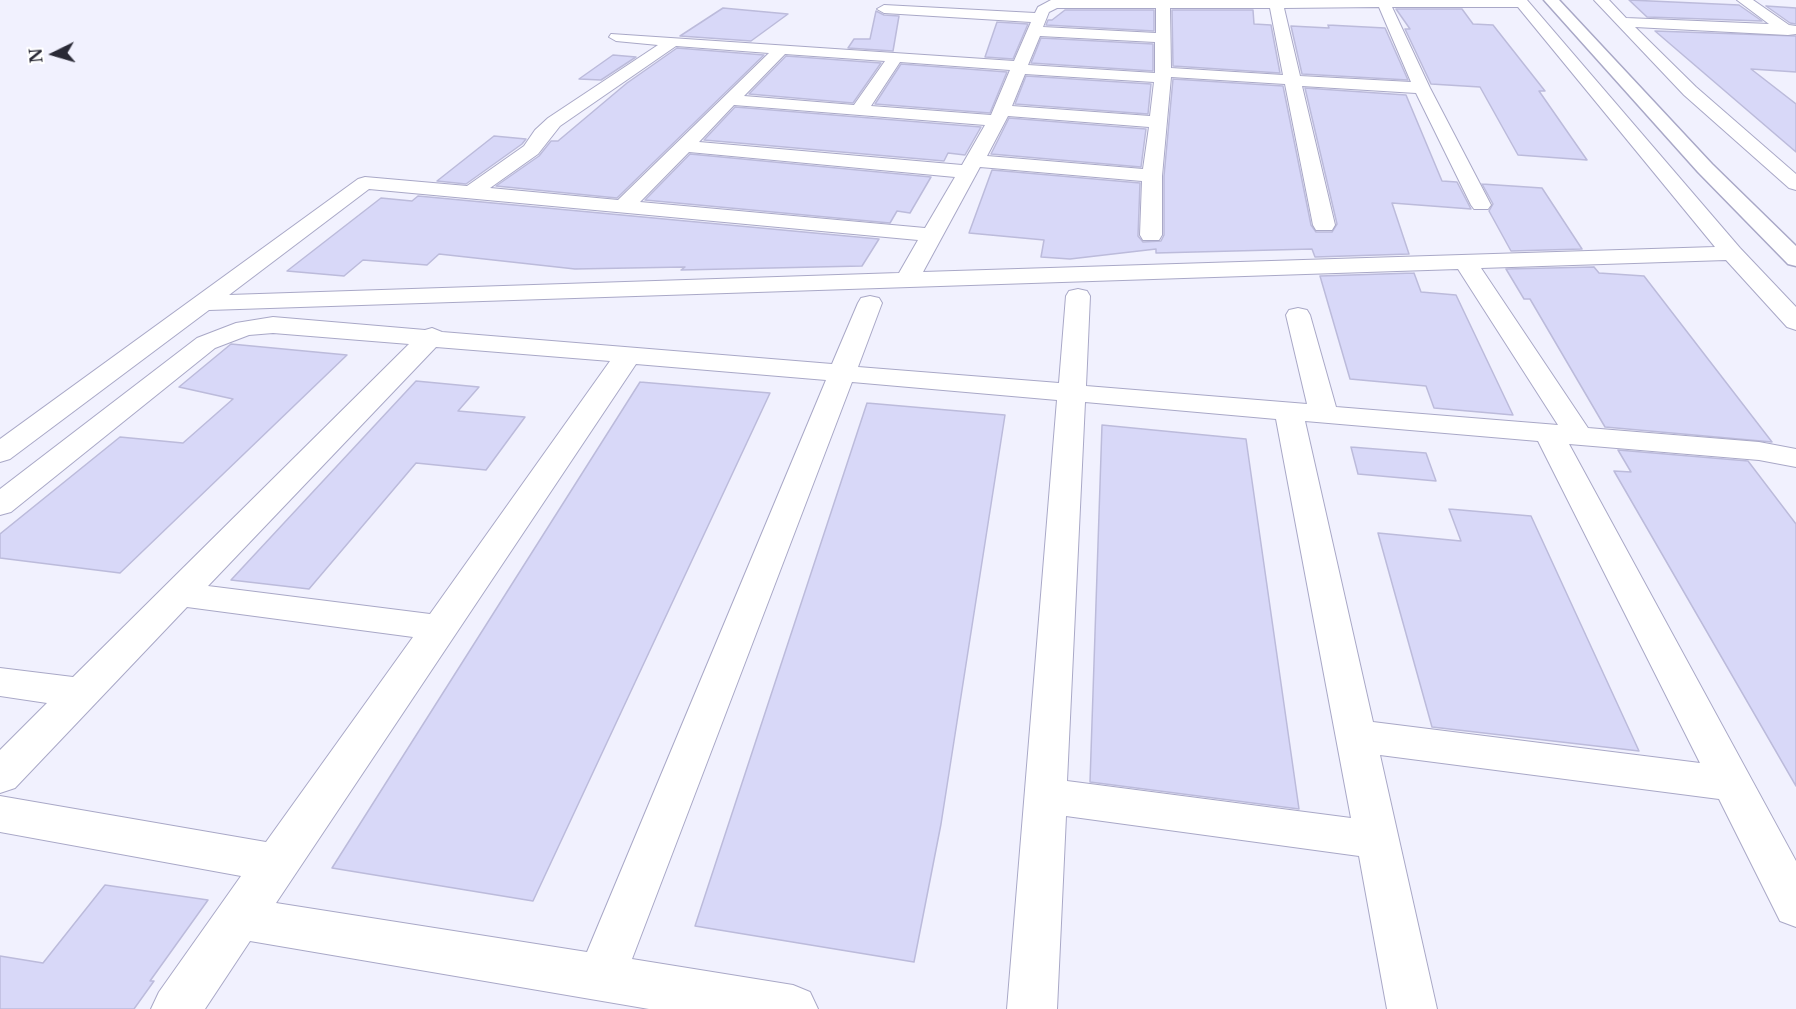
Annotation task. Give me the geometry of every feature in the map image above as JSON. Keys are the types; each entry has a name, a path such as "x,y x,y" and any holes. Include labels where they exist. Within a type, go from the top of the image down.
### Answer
{"street":[{"path":"1551,0 1705,168 1796,259"},
{"path":"1601,0 1690,91 1796,184"},
{"path":"1744,0 1793,32"},
{"path":"906,281 999,116 1043,10 1056,2 1384,4 1520,1 1732,253 1796,322"},
{"path":"1276,3 1324,225"},
{"path":"1151,235 1152,176 1163,75 1163,4"},
{"path":"1384,4 1422,88 1481,205"},
{"path":"884,9 1163,38"},
{"path":"1625,22 1793,32"},
{"path":"616,37 1019,68 1293,79 1422,88"},
{"path":"472,192 531,150 539,142 541,134 554,122 673,41"},
{"path":"625,205 781,49"},
{"path":"859,110 896,57"},
{"path":"730,100 859,110 1159,122"},
{"path":"684,146 1152,176"},
{"path":"1761,152 1796,154"},
{"path":"0,453 365,183 933,235"},
{"path":"202,303 1732,253"},
{"path":"1464,260 1564,435 1732,784 1795,904"},
{"path":"1032,1009 1078,296"},
{"path":"601,976 870,303"},
{"path":"1298,315 1306,414 1356,736 1377,840 1419,1008"},
{"path":"0,505 206,343 224,334 245,328 273,325 432,336 1072,395 1760,451 1796,458"},
{"path":"0,776 432,336"},
{"path":"176,1009 629,354"},
{"path":"180,594 440,628"},
{"path":"0,682 82,693"},
{"path":"1356,736 1732,784"},
{"path":"1046,796 1377,840"},
{"path":"0,814 277,863"},
{"path":"239,918 793,1009"}],"building":[{"path":"1629,0 1739,5 1762,21 1647,17"},
{"path":"1766,6 1796,8 1796,24 1790,23"},
{"path":"723,8 788,14 751,41 680,36"},
{"path":"1396,9 1462,9 1473,24 1493,25 1545,91 1539,91 1587,160 1518,155 1480,87 1431,84 1405,29 1410,29"},
{"path":"1065,10 1154,10 1154,31 1046,25 1048,20 1052,20"},
{"path":"1172,10 1253,10 1254,24 1271,25 1280,73 1173,66"},
{"path":"876,11 884,15 899,16 893,51 848,48 854,39 870,39"},
{"path":"997,22 1028,24 1013,59 985,57"},
{"path":"1328,25 1385,28 1408,80 1302,74 1291,26 1329,28"},
{"path":"1655,31 1796,36 1796,72 1751,69 1796,104 1796,152"},
{"path":"1041,38 1153,44 1153,71 1031,63"},
{"path":"677,48 764,55 617,198 496,186 539,156 551,141 558,141 627,83"},
{"path":"613,55 636,57 601,80 579,79"},
{"path":"786,56 881,63 853,103 749,94"},
{"path":"901,64 1007,72 990,113 875,104"},
{"path":"1026,76 1151,84 1148,114 1015,104"},
{"path":"1173,79 1283,86 1311,225 1316,232 1332,232 1337,224 1305,88 1406,95 1442,181 1457,182 1471,209 1392,203 1409,254 1315,257 1312,249 1156,253 1156,249 1070,259 1041,257 1044,240 969,233 992,170 1140,183 1138,236 1143,242 1161,241 1164,235 1164,176"},
{"path":"735,107 981,127 965,155 948,153 944,161 704,140"},
{"path":"1009,118 1146,129 1141,167 991,154"},
{"path":"494,136 526,139 466,184 437,181"},
{"path":"690,154 931,177 910,213 897,211 890,223 645,200"},
{"path":"1482,184 1542,188 1582,249 1511,251 1489,211 1493,204"},
{"path":"418,196 879,239 862,266 681,270 685,267 575,269 439,254 427,265 363,260 344,276 287,271 381,198 412,201"},
{"path":"1594,267 1599,273 1644,276 1772,442 1605,427 1530,299 1524,299 1506,269"},
{"path":"1414,273 1421,292 1456,295 1513,415 1434,408 1426,386 1350,379 1320,276"},
{"path":"231,344 347,355 120,573 0,558 0,534 120,437 183,443 233,399 179,387"},
{"path":"416,381 479,387 458,411 525,417 486,470 416,463 309,589 231,580"},
{"path":"640,382 770,393 533,901 332,868"},
{"path":"867,403 1005,415 941,824 914,962 695,926"},
{"path":"1102,425 1246,439 1299,809 1090,782"},
{"path":"1351,447 1426,453 1436,481 1358,474"},
{"path":"1618,450 1748,461 1796,524 1796,786 1614,471 1631,472"},
{"path":"1449,509 1531,516 1639,751 1432,727 1378,533 1461,541"},
{"path":"105,885 208,900 150,981 154,981 134,1009 0,1009 0,956 43,963"}]}
